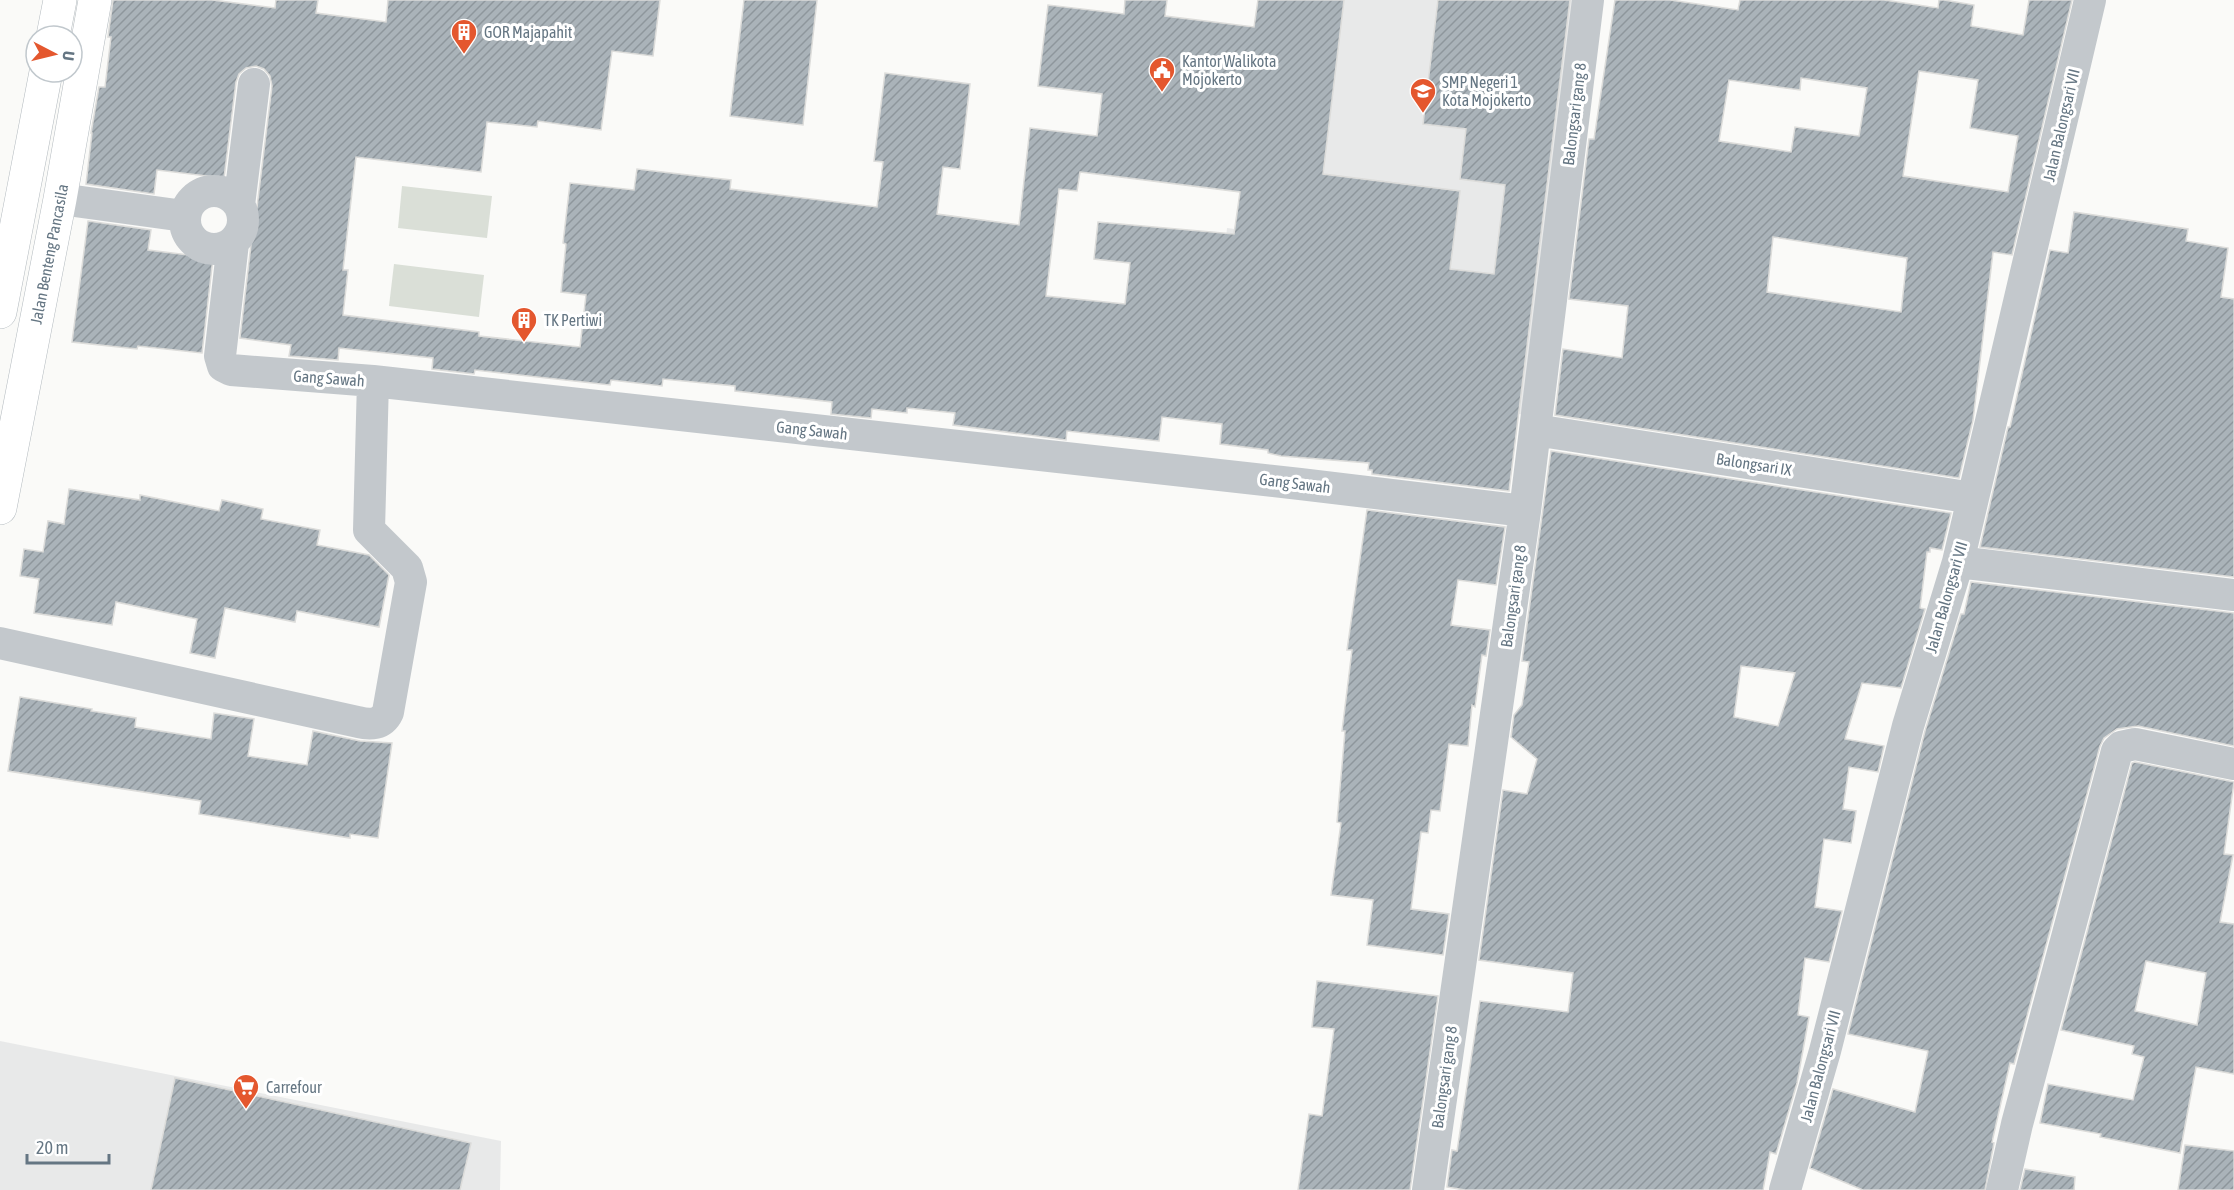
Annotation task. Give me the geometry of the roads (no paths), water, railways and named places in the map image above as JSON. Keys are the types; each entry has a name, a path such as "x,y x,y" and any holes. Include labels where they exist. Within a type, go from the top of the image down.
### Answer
{"street":[{"path":"55,24 60,0"},
{"name":"Jalan Benteng Pancasila","path":"0,508 60,199 95,0"},
{"name":"Balongsari gang 8","path":"1428,1190 1525,511 1588,0"},
{"name":"Jalan Balongsari VII","path":"1785,1190 1825,1052 1908,726 1958,562 2090,0"},
{"path":"36,320 0,314 44,84"},
{"path":"239,205 223,192 203,193 194,198 184,216 189,236 204,249 214,250 233,243 239,235 243,225 239,205 254,84"},
{"path":"60,199 184,216"},
{"name":"Gang Sawah","path":"233,243 220,356 226,369 373,381 1525,511"},
{"path":"0,643 368,724 385,719 411,582 407,568 369,530 373,381"},
{"name":"Balongsari IX","path":"1535,429 1973,498"},
{"path":"1958,562 2234,595"},
{"path":"2002,1190 2017,1124 2116,752 2121,747 2135,744 2234,764"}],"place":[{"name":"GOR Majapahit","path":"464,55"},
{"name":"Kantor Walikota Mojokerto","path":"1162,93"},
{"name":"SMP Negeri 1 Kota Mojokerto","path":"1423,114"},
{"name":"TK Pertiwi","path":"524,343"},
{"name":"Carrefour","path":"246,1110"}]}
